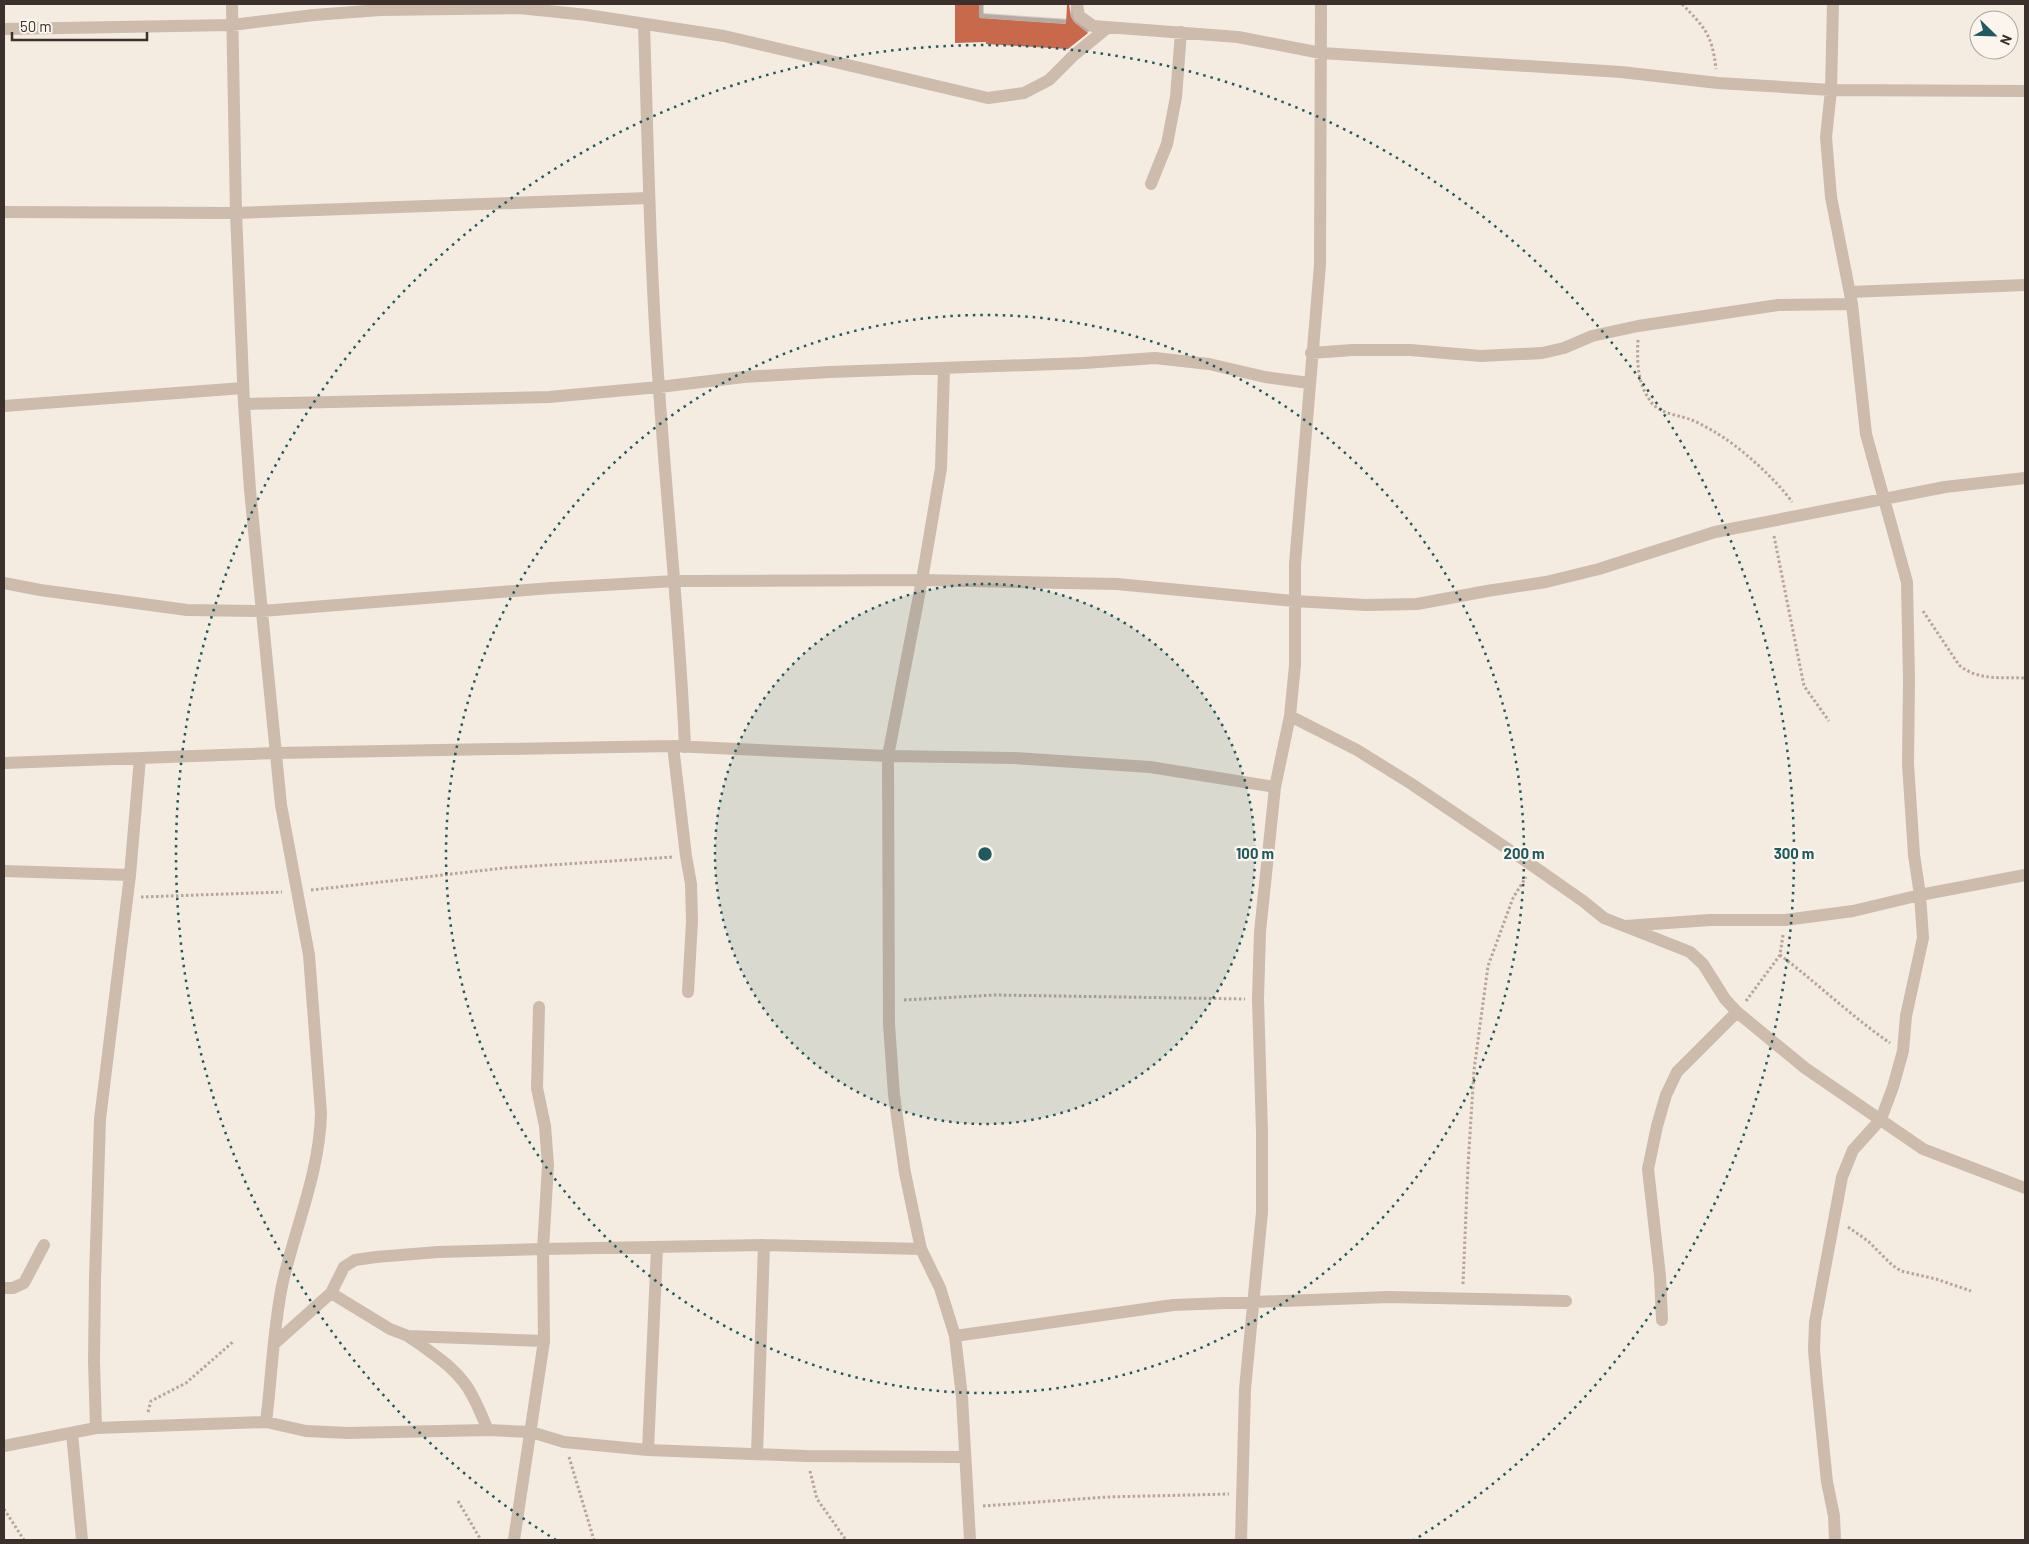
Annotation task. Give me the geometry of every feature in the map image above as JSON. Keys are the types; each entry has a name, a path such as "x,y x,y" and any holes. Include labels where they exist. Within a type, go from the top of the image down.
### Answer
{"street":[{"path":"232,4 236,213 244,404 250,490 281,805 309,955 321,1130 316,1159 290,1250 283,1284 274,1344 266,1422"},
{"path":"1077,4 1079,16 1093,26 1238,37 1321,53 1622,72 1718,83 1831,90 2025,91"},
{"path":"1241,1540 1245,1389 1262,1212 1262,1132 1258,999 1260,932 1275,787 1290,716 1295,665 1294,601 1298,505 1320,265 1321,4"},
{"path":"1833,4 1831,90 1826,137 1831,196 1851,298 1866,434 1882,498 1907,582 1908,764 1914,855 1920,895 1923,938 1906,1016 1903,1051 1893,1088 1881,1119 1853,1150 1842,1177 1833,1217 1815,1322 1814,1350 1827,1482 1834,1516 1835,1540"},
{"path":"4,29 232,25 314,15 380,10 520,8 587,15 724,36 988,98 1024,92 1049,80 1107,28"},
{"path":"644,25 649,198 659,387 675,581 679,747 686,856 691,884 692,921 688,992"},
{"path":"1151,184 1167,144 1176,98 1181,32"},
{"path":"4,212 236,213 649,198"},
{"path":"1311,353 1353,350 1410,350 1481,356 1542,354 1564,348 1592,336 1638,326 1778,305 2025,285"},
{"path":"244,404 486,400 549,397 763,376 1084,363 1155,358 1209,364 1265,377 1309,382"},
{"path":"944,369 941,468 922,580 888,756 889,1001 894,1095 905,1173 921,1249 940,1288 955,1336 962,1397 970,1540"},
{"path":"4,406 244,388"},
{"path":"4,583 40,590 187,610 262,611 522,590 675,581 922,580 1118,584 1366,606 1417,604 1546,582 1599,569 1714,532 1771,520 1945,487 2025,478"},
{"path":"1290,716 1365,755 1410,783 1533,866 1604,918 1690,952 1703,964 1725,999 1737,1012 1805,1068 1923,1149 2025,1188"},
{"path":"4,763 276,753 679,747 888,756 1014,758 1150,767 1275,787"},
{"path":"96,1428 94,1279 100,1127 128,897 140,758"},
{"path":"4,871 130,875"},
{"path":"1622,926 1710,920 1786,920 1853,911 1920,895 2025,875"},
{"path":"514,1540 544,1341 543,1249 548,1165 545,1126 537,1088 539,1007"},
{"path":"1662,1320 1660,1276 1648,1170 1657,1126 1666,1095 1676,1072 1737,1012"},
{"path":"4,1288 13,1288 24,1283 44,1245"},
{"path":"274,1344 330,1293 344,1268 355,1260 438,1252 543,1249 764,1245 921,1249"},
{"path":"757,1454 764,1245"},
{"path":"648,1450 657,1248"},
{"path":"330,1293 383,1325 408,1336 435,1355 460,1377 473,1396 488,1430"},
{"path":"955,1336 1173,1305 1389,1297 1566,1300"},
{"path":"408,1336 544,1341"},
{"path":"4,1446 96,1428 266,1422 306,1431 348,1433 488,1430 531,1432 564,1442 648,1450 806,1456 965,1457"},
{"path":"72,1433 82,1540"}],"path":[{"path":"1682,4 1700,22 1710,40 1718,83"},
{"path":"1638,326 1637,367 1644,389 1652,404 1675,416 1691,420 1715,432 1784,490 1801,515"},
{"path":"1771,520 1804,686 1828,721"},
{"path":"1907,582 1928,620 1959,665 1967,672 1978,676 2025,678"},
{"path":"128,897 297,892 504,868 686,856"},
{"path":"1463,1298 1468,1166 1474,1080 1488,966 1513,898 1533,866"},
{"path":"1737,1012 1780,955 1786,920"},
{"path":"1780,955 1835,1001 1903,1051"},
{"path":"889,1001 994,995 1258,999"},
{"path":"1833,1217 1868,1241 1892,1265 1901,1271 1972,1290"},
{"path":"133,1426 147,1412 151,1401 186,1383 234,1340"},
{"path":"564,1442 594,1540"},
{"path":"806,1456 817,1499 846,1540"},
{"path":"968,1507 1106,1497 1242,1494"},
{"path":"458,1501 481,1540"},
{"path":"4,1509 24,1540"}],"building":[{"path":"955,4 979,4 979,18 1066,24 1067,4 1069,4 1071,17 1074,22 1088,33 1068,49 986,44 986,42 955,43"}]}
